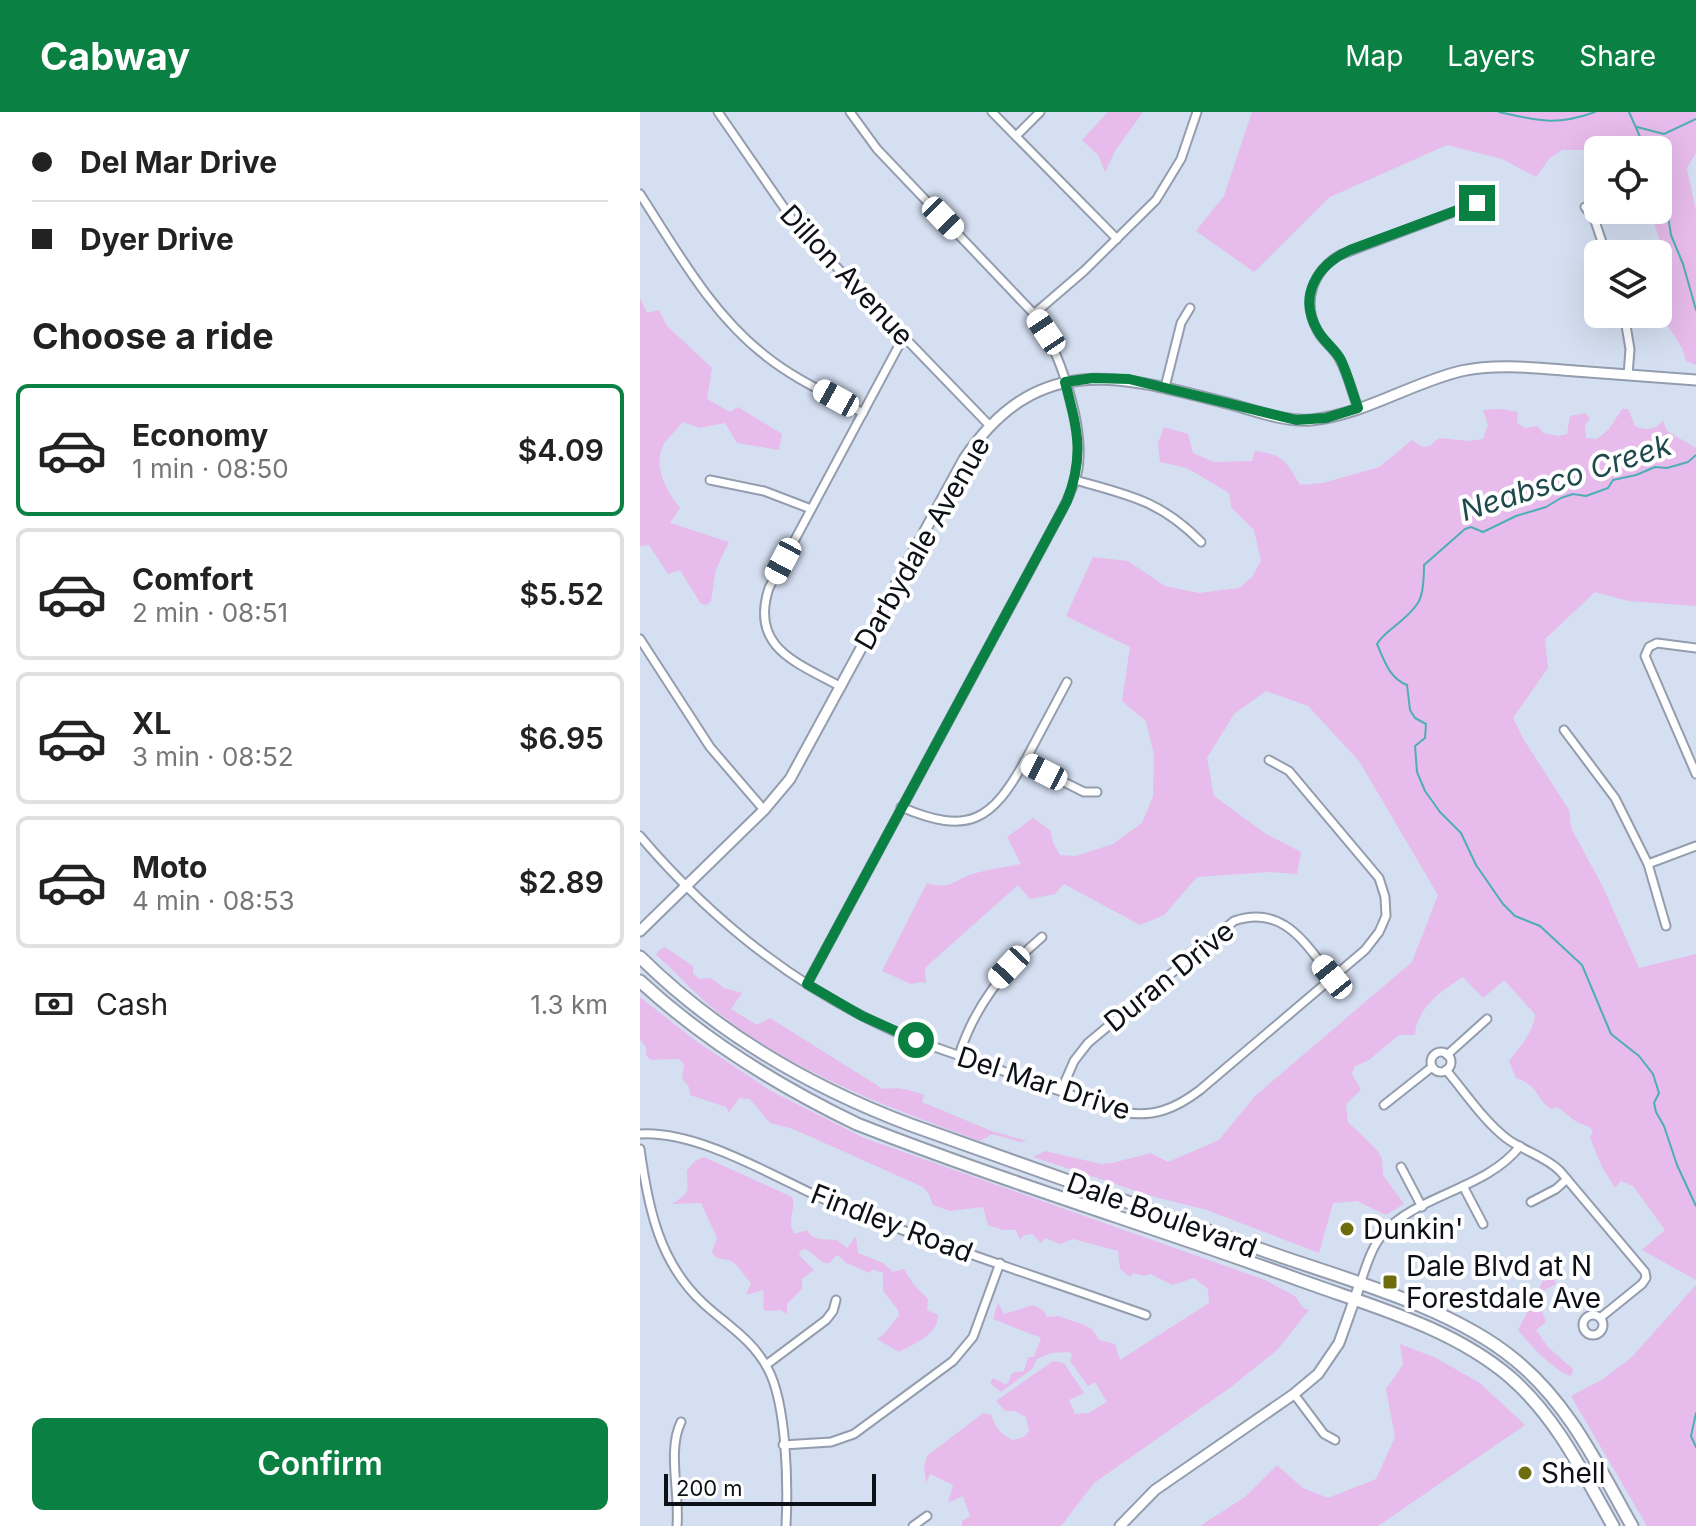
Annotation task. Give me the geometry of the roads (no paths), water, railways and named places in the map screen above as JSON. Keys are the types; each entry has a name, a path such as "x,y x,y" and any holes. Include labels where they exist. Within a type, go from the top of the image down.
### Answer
{"main road":[{"name":"Dale Boulevard","path":"640,957 677,991 736,1036 839,1096 911,1125 1453,1320 1515,1359 1565,1410 1632,1526"},
{"name":"Dale Boulevard","path":"640,981 724,1050 791,1091 857,1124 1453,1338 1510,1377 1555,1426 1613,1526"}],"street":[{"name":"Dillon Avenue","path":"718,112 796,225 990,426"},
{"path":"807,984 1059,516 1075,480 1078,438 1052,344 1034,314 877,149 850,112"},
{"path":"992,112 1117,239"},
{"path":"1016,136 1040,112"},
{"path":"1034,314 1151,206 1181,159 1197,112"},
{"path":"640,194 703,290 740,333 784,369 863,413"},
{"path":"1358,408 1342,363 1313,321 1310,301 1317,275 1331,260 1350,250 1477,203"},
{"path":"1165,387 1181,323 1190,308"},
{"path":"1626,328 1630,349 1628,375"},
{"path":"841,687 784,655 771,640 763,607 769,588 904,336"},
{"name":"Darbydale Avenue","path":"640,931 764,810 795,771 964,459 990,426 1024,400 1065,382 1112,377 1296,420 1326,418 1440,378 1481,368 1523,367 1696,380"},
{"path":"710,480 764,491 811,509"},
{"path":"1075,480 1152,503 1170,514 1201,542"},
{"path":"640,639 710,747 764,810"},
{"path":"1696,648 1654,644 1647,649 1645,656 1696,774"},
{"path":"901,807 937,820 960,821 979,816 1005,796 1067,682"},
{"path":"1564,730 1611,792 1648,864 1666,926"},
{"name":"Del Mar Drive","path":"640,836 685,887 743,939 807,984 890,1029 1061,1091 1133,1114 1155,1114 1175,1107 1200,1090 1365,950 1379,932 1386,916 1383,887 1373,869 1289,771 1269,760"},
{"path":"1024,762 1084,792 1097,792"},
{"path":"1648,864 1696,846"},
{"name":"Duran Drive","path":"1061,1091 1074,1061 1088,1043 1234,921 1261,916 1281,922 1296,934 1332,977"},
{"path":"959,1055 971,1023 987,994 1009,967 1042,937"},
{"path":"1447,1055 1487,1019"},
{"path":"1434,1055 1447,1055 1450,1062 1446,1070 1439,1072 1432,1067 1434,1055"},
{"path":"1384,1105 1432,1067"},
{"path":"1446,1070 1500,1132 1550,1162 1567,1179 1645,1273 1642,1284 1600,1318"},
{"name":"Findley Road","path":"640,1134 670,1134 692,1140 834,1204 1146,1315"},
{"path":"1120,1526 1155,1490 1318,1374 1334,1354 1373,1250 1382,1235 1400,1219 1502,1165 1520,1146"},
{"path":"640,1149 650,1213 668,1257 692,1292 746,1338 766,1365 778,1396 786,1526"},
{"path":"1401,1167 1422,1207"},
{"path":"1531,1202 1556,1189 1567,1179"},
{"path":"1463,1186 1483,1224"},
{"path":"783,1445 831,1442 847,1437 953,1361 973,1337 1000,1263"},
{"path":"766,1365 826,1320 836,1300"},
{"path":"1294,1394 1324,1434 1335,1440"},
{"path":"677,1526 674,1442 681,1422"},
{"path":"913,1526 927,1516"}],"waterway":[{"name":"Neabsco Creek","path":"1499,112 1547,121 1595,112"},
{"name":"Neabsco Creek","path":"1629,112 1640,136"},
{"path":"1637,127 1664,134 1696,119"},
{"name":"Neabsco Creek","path":"1669,224 1696,310"},
{"name":"Neabsco Creek","path":"1696,455 1688,462 1667,468 1655,467 1613,480 1608,488 1586,496 1573,494 1561,498 1483,532 1471,527 1465,529 1424,565 1422,594 1416,606 1377,644 1391,673 1407,685 1410,710 1415,718 1426,724 1425,738 1415,746 1417,772 1425,791 1461,833 1476,865 1503,904 1515,916 1540,926 1582,965 1611,1034 1639,1056 1653,1074 1659,1093 1654,1103 1656,1112 1696,1206"},
{"name":"Neabsco Creek","path":"1696,1413 1691,1436 1696,1447"}],"place":[{"name":"Dunkin'","path":"1347,1229"},
{"name":"Dale Blvd at N Forestdale Ave","path":"1390,1282"},
{"name":"Shell","path":"1525,1473"}]}
